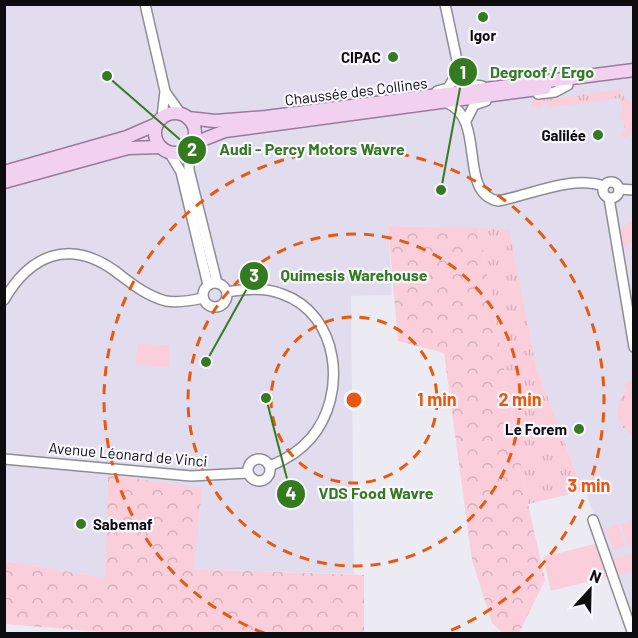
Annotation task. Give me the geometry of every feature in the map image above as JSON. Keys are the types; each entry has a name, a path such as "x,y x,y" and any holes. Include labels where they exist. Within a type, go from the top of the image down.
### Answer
{"main road":[{"name":"Chaussée des Collines","path":"185,116 229,121 633,70"},
{"name":"Chaussée des Collines","path":"190,146 225,131 633,78"},
{"path":"4,172 119,140 160,121 168,114 185,116 195,127 190,146 180,152 128,148 4,182"},
{"path":"160,121 155,136 165,150"}],"street":[{"path":"145,4 165,92 160,121"},
{"path":"445,4 461,79 467,84 495,86"},
{"path":"364,105 382,98 448,88 458,72"},
{"path":"466,121 469,111 478,102 555,92 568,85"},
{"path":"165,92 185,116"},
{"path":"447,103 463,113 480,190 490,200 498,201 575,184 604,186 614,183 619,189 633,190"},
{"path":"190,146 189,171 213,284"},
{"path":"165,150 181,172 213,284 227,292"},
{"path":"604,186 603,191 609,198 633,347"},
{"path":"609,198 618,195 619,189"},
{"name":"Avenue Léonard de Vinci","path":"4,300 23,272 51,257 68,254 83,255 100,262 130,284 166,300 184,303 203,298 209,306 218,307 225,302 227,292 266,290 284,294 302,305 317,319 327,336 333,356 333,393 313,437 300,449 270,466"},
{"path":"203,298 204,289 213,284"},
{"name":"Avenue Léonard de Vinci","path":"4,459 191,476 248,473"},
{"name":"Avenue Léonard de Vinci","path":"255,459 265,460 270,466 270,473 264,480 254,480 248,473 249,466 255,459"},
{"path":"593,520 633,633"}],"shaded area":[{"path":"4,5 633,5 633,627 586,492 583,491 536,366 508,229 388,226 392,295 351,296 354,574 194,569 108,476 105,578 5,561"}],"green space":[{"path":"622,89 624,97 633,104 631,135 624,138 620,135 625,131 619,114 623,112 620,98 549,108 546,103 538,110 537,106 531,107 530,101"},
{"path":"633,220 633,241 626,247 619,243 618,230"},
{"path":"388,226 479,228 528,504 545,580 519,633 503,633 492,623 472,560 444,353 398,341"},
{"path":"479,228 509,229 536,366 583,491 528,504"},
{"path":"137,344 170,345 169,367 136,366"},
{"path":"628,381 634,381 634,433 631,434 621,424 617,413 620,401 627,389 623,386"},
{"path":"108,475 202,488 194,569 364,575 364,632 127,634 5,624 5,561 105,578"},
{"path":"633,520 633,544 627,545 621,524"},
{"path":"619,524 625,546 613,550 606,528"},
{"path":"599,543 610,576 551,591 543,557"},
{"path":"633,553 633,571 617,576 612,560"}],"place":[{"name":"Igor","path":"483,17"},
{"name":"CIPAC","path":"393,57"},
{"name":"Audi - Percy Motors Wavre","path":"107,76"},
{"name":"Galilée","path":"598,135"},
{"name":"Degroof / Ergo","path":"441,190"},
{"name":"Quimesis Warehouse","path":"206,362"},
{"name":"VDS Food Wavre","path":"266,398"},
{"name":"Le Forem","path":"579,429"},
{"name":"Sabemaf","path":"81,524"}]}
